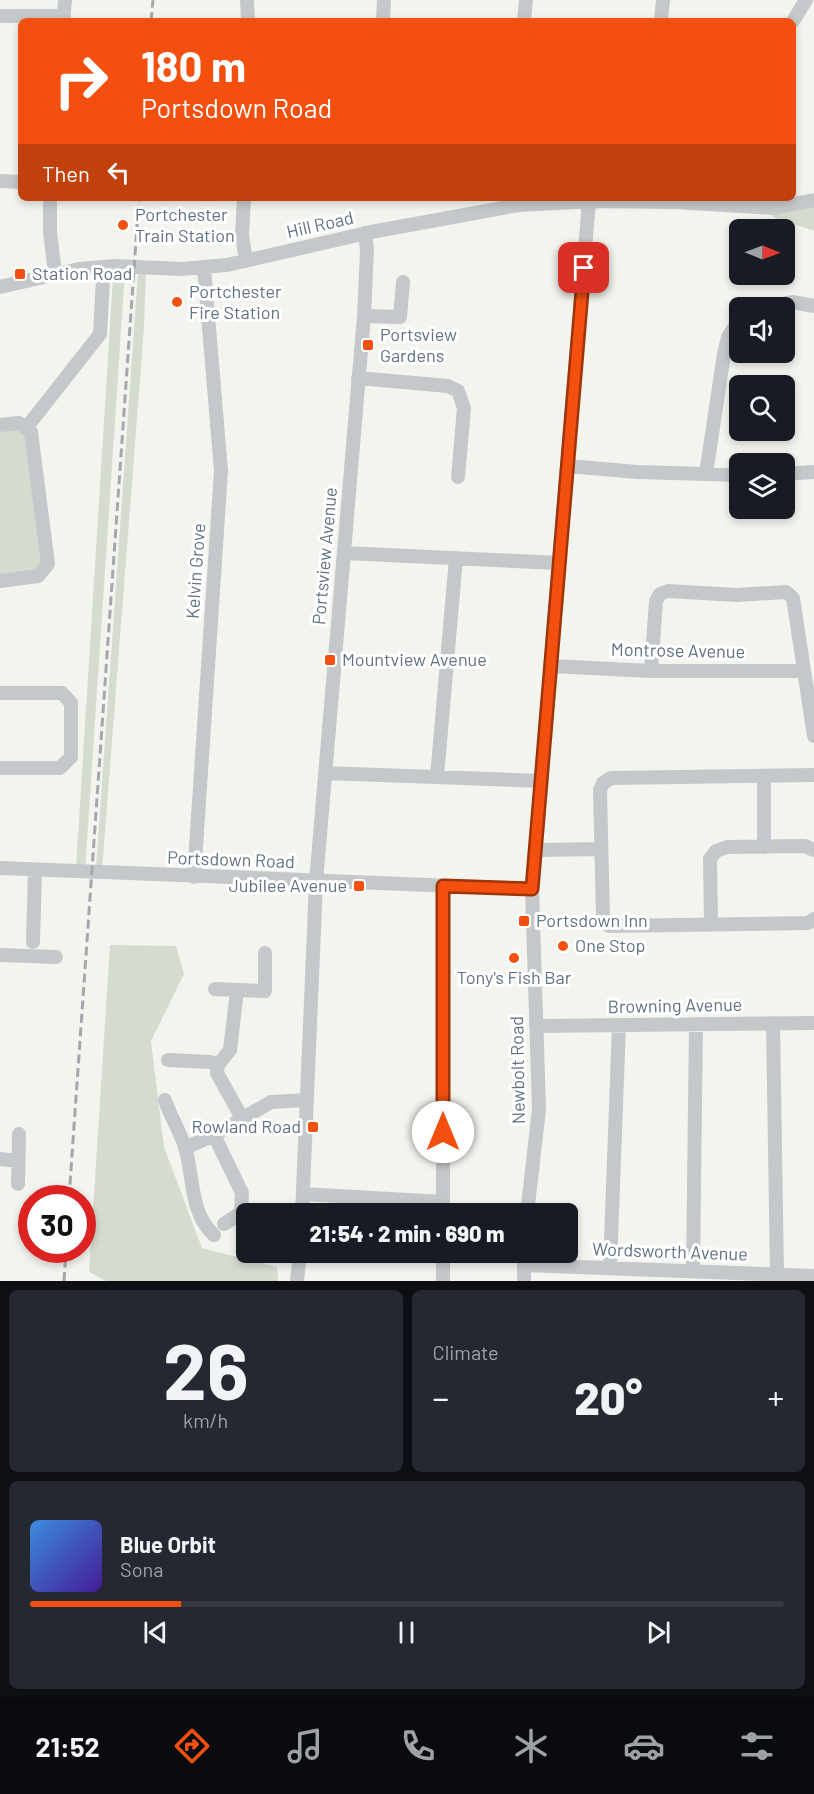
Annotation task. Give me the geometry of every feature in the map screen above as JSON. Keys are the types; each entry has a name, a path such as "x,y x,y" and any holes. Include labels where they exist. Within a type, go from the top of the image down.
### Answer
{"street":[{"path":"64,18 65,0"},
{"path":"246,0 248,18"},
{"path":"383,18 384,0"},
{"path":"524,18 526,0"},
{"path":"661,18 663,0"},
{"path":"795,18 806,0"},
{"path":"0,16 43,18"},
{"path":"0,182 18,182"},
{"name":"Hill Road","path":"101,267 204,268 519,202 675,202 774,208 814,200"},
{"path":"50,201 50,232 55,273"},
{"path":"244,201 242,235 246,261"},
{"name":"Newbolt Road","path":"528,1203 539,1108 532,889 589,201"},
{"name":"Portsview Avenue","path":"316,882 364,316 367,250 365,233"},
{"path":"0,286 55,273 101,267 104,279 100,334 27,427"},
{"name":"Kelvin Grove","path":"194,877 221,471 204,268"},
{"path":"364,316 400,317 403,282"},
{"path":"795,303 814,306"},
{"path":"706,474 724,354 729,336"},
{"path":"358,378 448,386 458,391 464,408 458,477"},
{"path":"0,425 19,423 27,427 33,442 48,564 38,576 0,581"},
{"path":"568,466 637,472 729,475"},
{"path":"795,473 814,472"},
{"path":"344,553 559,563"},
{"path":"436,777 456,558"},
{"path":"651,671 656,601 660,594 668,591 737,595 790,594 793,598 814,736"},
{"name":"Montrose Avenue","path":"551,666 651,671 804,671"},
{"path":"0,693 62,693 71,703 71,757 60,768 0,768"},
{"path":"325,773 541,781"},
{"path":"814,775 611,778 603,783 600,790 603,918 609,926 808,922 814,919"},
{"path":"764,776 764,847"},
{"path":"711,924 712,855 721,848 805,846 814,850"},
{"path":"536,850 601,849"},
{"name":"Portsdown Road","path":"0,868 532,889"},
{"path":"33,942 35,870"},
{"path":"303,1203 316,882"},
{"path":"443,886 443,1203"},
{"path":"215,990 265,991 265,953"},
{"path":"0,956 56,957"},
{"path":"237,991 230,1050 218,1065 218,1072 242,1118"},
{"path":"773,1023 777,1274"},
{"name":"Browning Avenue","path":"536,1026 814,1023"},
{"path":"693,1270 696,1024"},
{"path":"610,1267 619,1025"},
{"path":"168,1060 211,1062 218,1065"},
{"path":"165,1100 185,1148 194,1198 202,1220 214,1235"},
{"path":"185,1148 276,1101 307,1100"},
{"path":"18,1184 19,1134"},
{"path":"214,1135 242,1192 241,1213 224,1224"},
{"path":"0,1159 18,1161"},
{"path":"303,1194 393,1203"},
{"path":"297,1281 299,1263"},
{"path":"443,1263 443,1281"},
{"path":"524,1263 524,1281"},
{"name":"Wordsworth Avenue","path":"572,1263 610,1267 777,1274 795,1278 814,1276"}],"shaded area":[{"path":"814,206 814,231 795,225 795,219 779,219 773,217 772,213"},
{"path":"125,270 85,871 76,868 113,278 107,278 108,273"},
{"path":"138,272 146,273 144,328 102,870 96,869"},
{"path":"0,428 25,429 43,554 40,570 0,577"},
{"path":"110,945 176,946 184,974 151,1041 164,1147 202,1248 236,1257 236,1263 261,1263 277,1267 278,1281 106,1281 89,1272 90,1263 96,1263 95,1185"}],"railway":[{"path":"151,18 153,0"},
{"path":"70,1185 139,201"},
{"path":"64,1281 65,1263"}],"place":[{"name":"Portchester Train Station","path":"123,225"},
{"name":"Station Road","path":"20,274"},
{"name":"Portchester Fire Station","path":"177,302"},
{"name":"Portsview Gardens","path":"368,345"},
{"name":"Mountview Avenue","path":"330,660"},
{"name":"Jubilee Avenue","path":"359,886"},
{"name":"Portsdown Inn","path":"524,921"},
{"name":"One Stop","path":"563,946"},
{"name":"Tony's Fish Bar","path":"514,958"},
{"name":"Rowland Road","path":"313,1127"}],"route":[{"path":"443,1132 443,886 532,889 584,268"}]}
